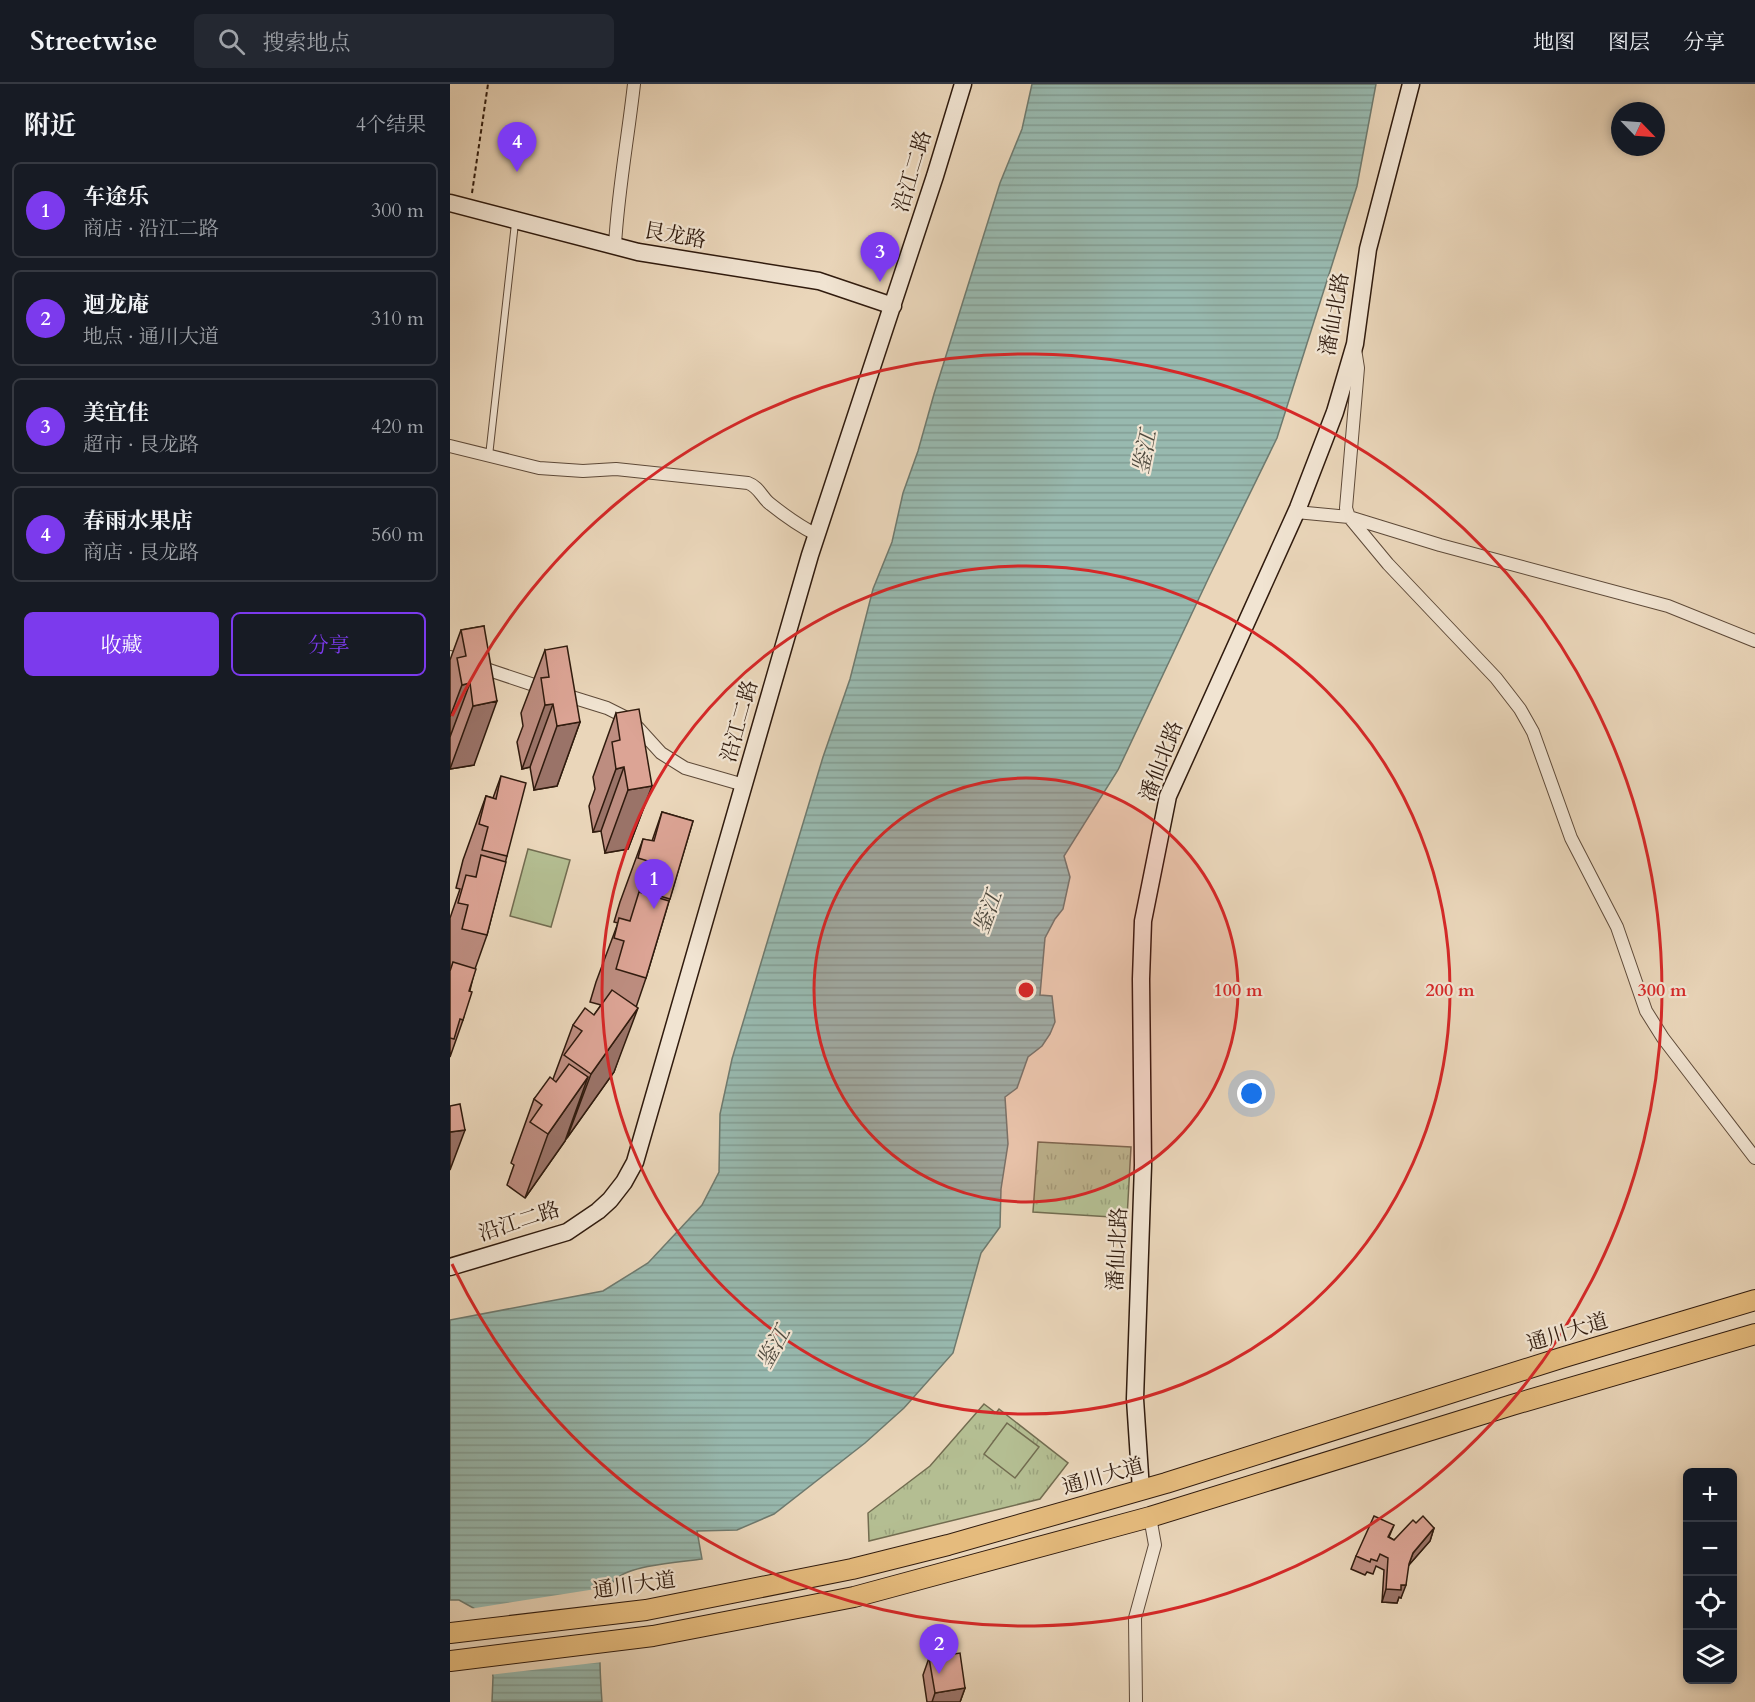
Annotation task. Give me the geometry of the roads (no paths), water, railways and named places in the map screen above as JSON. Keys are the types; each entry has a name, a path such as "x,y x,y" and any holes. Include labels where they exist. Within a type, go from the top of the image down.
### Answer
{"main road":[{"name":"通川大道","path":"454,1632 646,1610 852,1569 948,1545 1141,1490 1755,1300"},
{"path":"456,1660 653,1636 854,1597 1150,1517 1512,1405 1755,1334"}],"street":[{"path":"615,245 617,212 628,146 634,84"},
{"name":"沿江二路","path":"450,1267 567,1232 610,1200 624,1182 634,1162 817,535 963,84"},
{"name":"潘仙北路","path":"1141,1490 1135,1399 1143,1165 1141,979 1143,921 1168,796 1296,512 1335,412 1355,344 1368,249 1411,84"},
{"name":"艮龙路","path":"450,203 666,258 819,281 893,306"},
{"path":"1355,344 1358,368 1357,397 1350,447 1346,508 1349,517 1388,564 1496,678 1520,709 1533,732 1571,838 1617,927 1646,1011 1663,1038 1755,1158"},
{"path":"450,446 539,468 583,471 616,469 748,483 754,485 766,500 788,518 817,535"},
{"path":"1296,512 1349,517 1440,545 1668,606 1755,641"},
{"path":"450,657 622,714 640,727 656,748 669,759 685,768 744,785"},
{"path":"1136,1702 1135,1618 1155,1545 1150,1517"}],"lane":[{"path":"489,456 516,219"}],"water":[{"name":"鉴江","path":"1032,84 1376,84 1357,186 1277,438 1118,770 1064,856 1070,877 1063,909 1045,938 1040,995 1052,996 1055,1022 1042,1046 1028,1057 1017,1088 1005,1097 1008,1144 1001,1189 1000,1227 981,1253 953,1353 904,1408 865,1443 774,1514 737,1530 697,1531 702,1559 644,1567 623,1574 616,1579 604,1602 601,1619 602,1702 492,1702 493,1677 486,1615 459,1600 450,1600 450,1320 603,1291 648,1263 702,1205 719,1172 720,1114 732,1059 823,757 850,679 873,589 892,542 903,493 1000,183 1022,129"}],"place":[{"name":"春雨水果店","path":"517,172"},
{"name":"美宜佳","path":"880,282"},
{"name":"车途乐","path":"654,909"},
{"name":"迴龙庵","path":"939,1674"}]}
